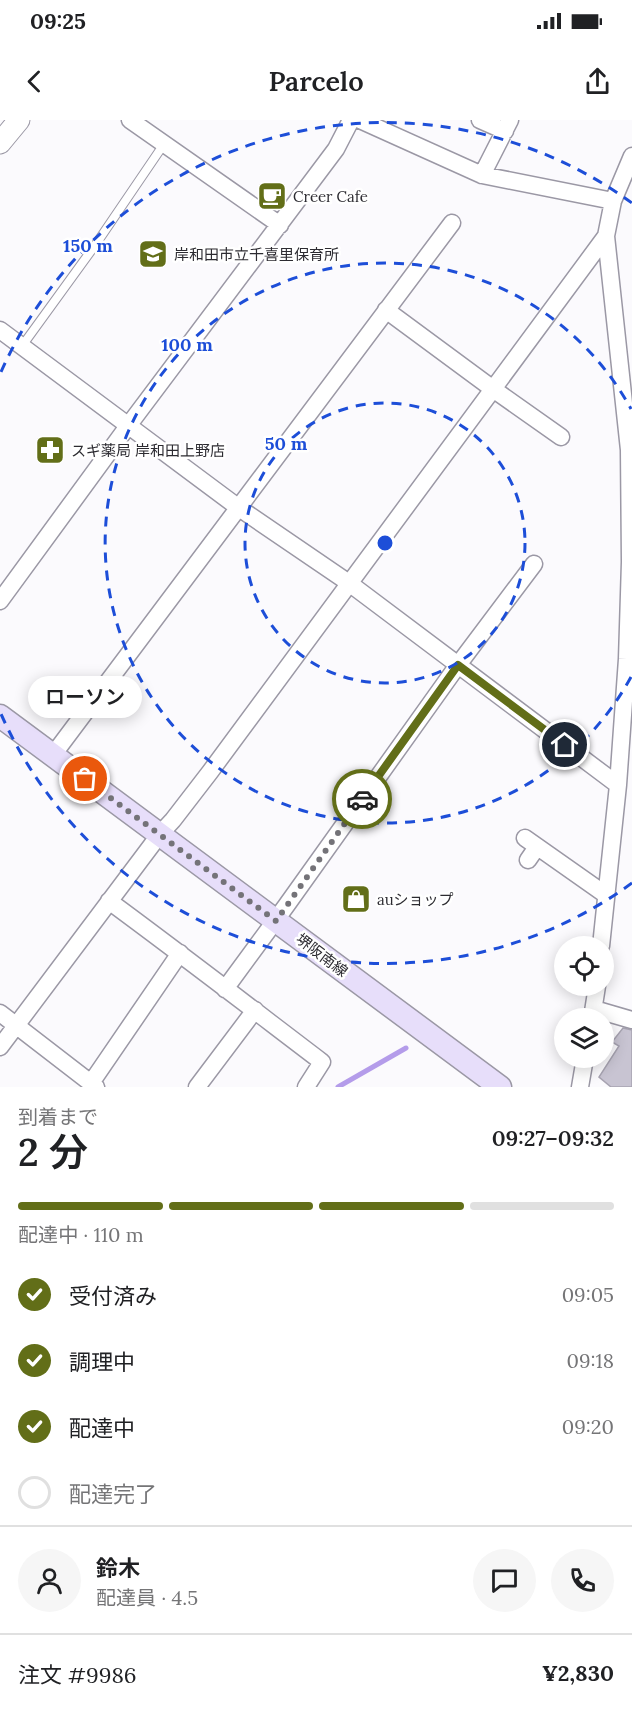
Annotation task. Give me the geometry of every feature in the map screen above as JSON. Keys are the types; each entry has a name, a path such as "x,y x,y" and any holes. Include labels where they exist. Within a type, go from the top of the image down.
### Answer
{"main road":[{"name":"堺阪南線","path":"0,716 500,1087"}],"street":[{"path":"0,143 19,120"},
{"path":"130,120 280,225"},
{"path":"0,601 336,149 351,120"},
{"path":"360,120 482,175 613,201"},
{"path":"480,120 508,125 482,175"},
{"path":"602,936 623,790 630,562 629,450 606,236 613,201 632,156"},
{"path":"53,755 452,223"},
{"path":"0,1047 160,834 198,788 606,236"},
{"path":"386,310 561,437"},
{"path":"0,330 239,508 349,583 623,790"},
{"path":"225,989 458,665 534,564"},
{"path":"530,848 606,896"},
{"path":"109,901 322,1062 306,1087"},
{"path":"0,1013 94,1085 180,953"},
{"path":"197,1087 255,1010"},
{"path":"614,1017 632,1020"},
{"path":"580,1087 583,1068"}],"lane":[{"path":"22,346 96,244 164,144"}],"building":[{"path":"623,1028 632,1030 632,1087 611,1087 599,1077 605,1068 614,1068 614,1054 619,1046 614,1043 614,1039"}],"waterway":[{"path":"338,1087 406,1048"}],"way so far":[{"path":"85,779 276,921 362,799"}],"place":[{"name":"Creer Cafe","path":"272,196"},
{"name":"岸和田市立千喜里保育所","path":"153,254"},
{"name":"スギ薬局 岸和田上野店","path":"50,450"},
{"name":"ローソン","path":"85,779"},
{"name":"auショップ","path":"356,899"}],"route":[{"path":"362,799 458,665 565,745"}]}
